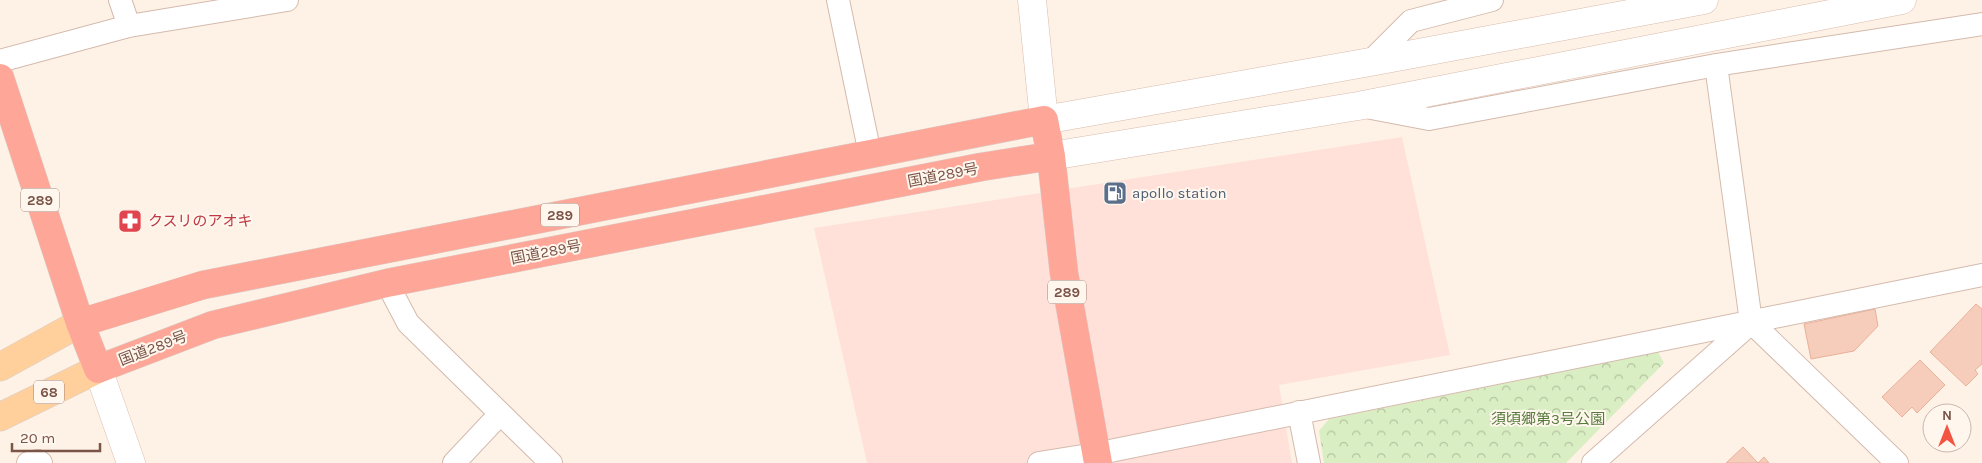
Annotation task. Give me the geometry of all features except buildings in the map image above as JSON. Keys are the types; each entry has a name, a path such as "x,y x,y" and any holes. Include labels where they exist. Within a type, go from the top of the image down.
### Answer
{"highway":[{"name":"289","path":"0,78 80,322 98,369"},
{"name":"289","path":"80,322 203,285 1044,120 1051,156 1064,273 1097,459"},
{"name":"国道289号","path":"98,369 213,325 387,283 981,167 1051,156"}],"main road":[{"path":"0,367 80,322"},
{"name":"68","path":"0,417 98,369"}],"street":[{"path":"120,0 129,26"},
{"path":"0,61 129,26 287,0"},
{"path":"838,0 870,154"},
{"path":"1032,0 1044,120 1704,0"},
{"path":"1370,62 1411,21 1492,0"},
{"path":"1051,156 1358,106 1902,0"},
{"path":"1358,106 1429,119 1716,65 1982,24"},
{"path":"1716,65 1751,322 1897,463"},
{"path":"1038,463 1097,459 1299,412 1982,275"},
{"path":"387,283 408,323 552,463"},
{"path":"1593,463 1751,322"},
{"path":"98,369 131,463"},
{"path":"1299,412 1309,463"},
{"path":"454,463 500,414"},
{"path":"28,463 38,461 41,463"}],"shaded area":[{"path":"1402,137 1450,355 1279,385 1292,463 867,463 814,228"}],"green space":[{"name":"須頃郷第3号公園","path":"1658,352 1664,363 1566,463 1324,463 1319,431 1329,419"}],"place":[{"name":"apollo station","path":"1115,193"},
{"name":"クスリのアオキ","path":"130,221"}]}
